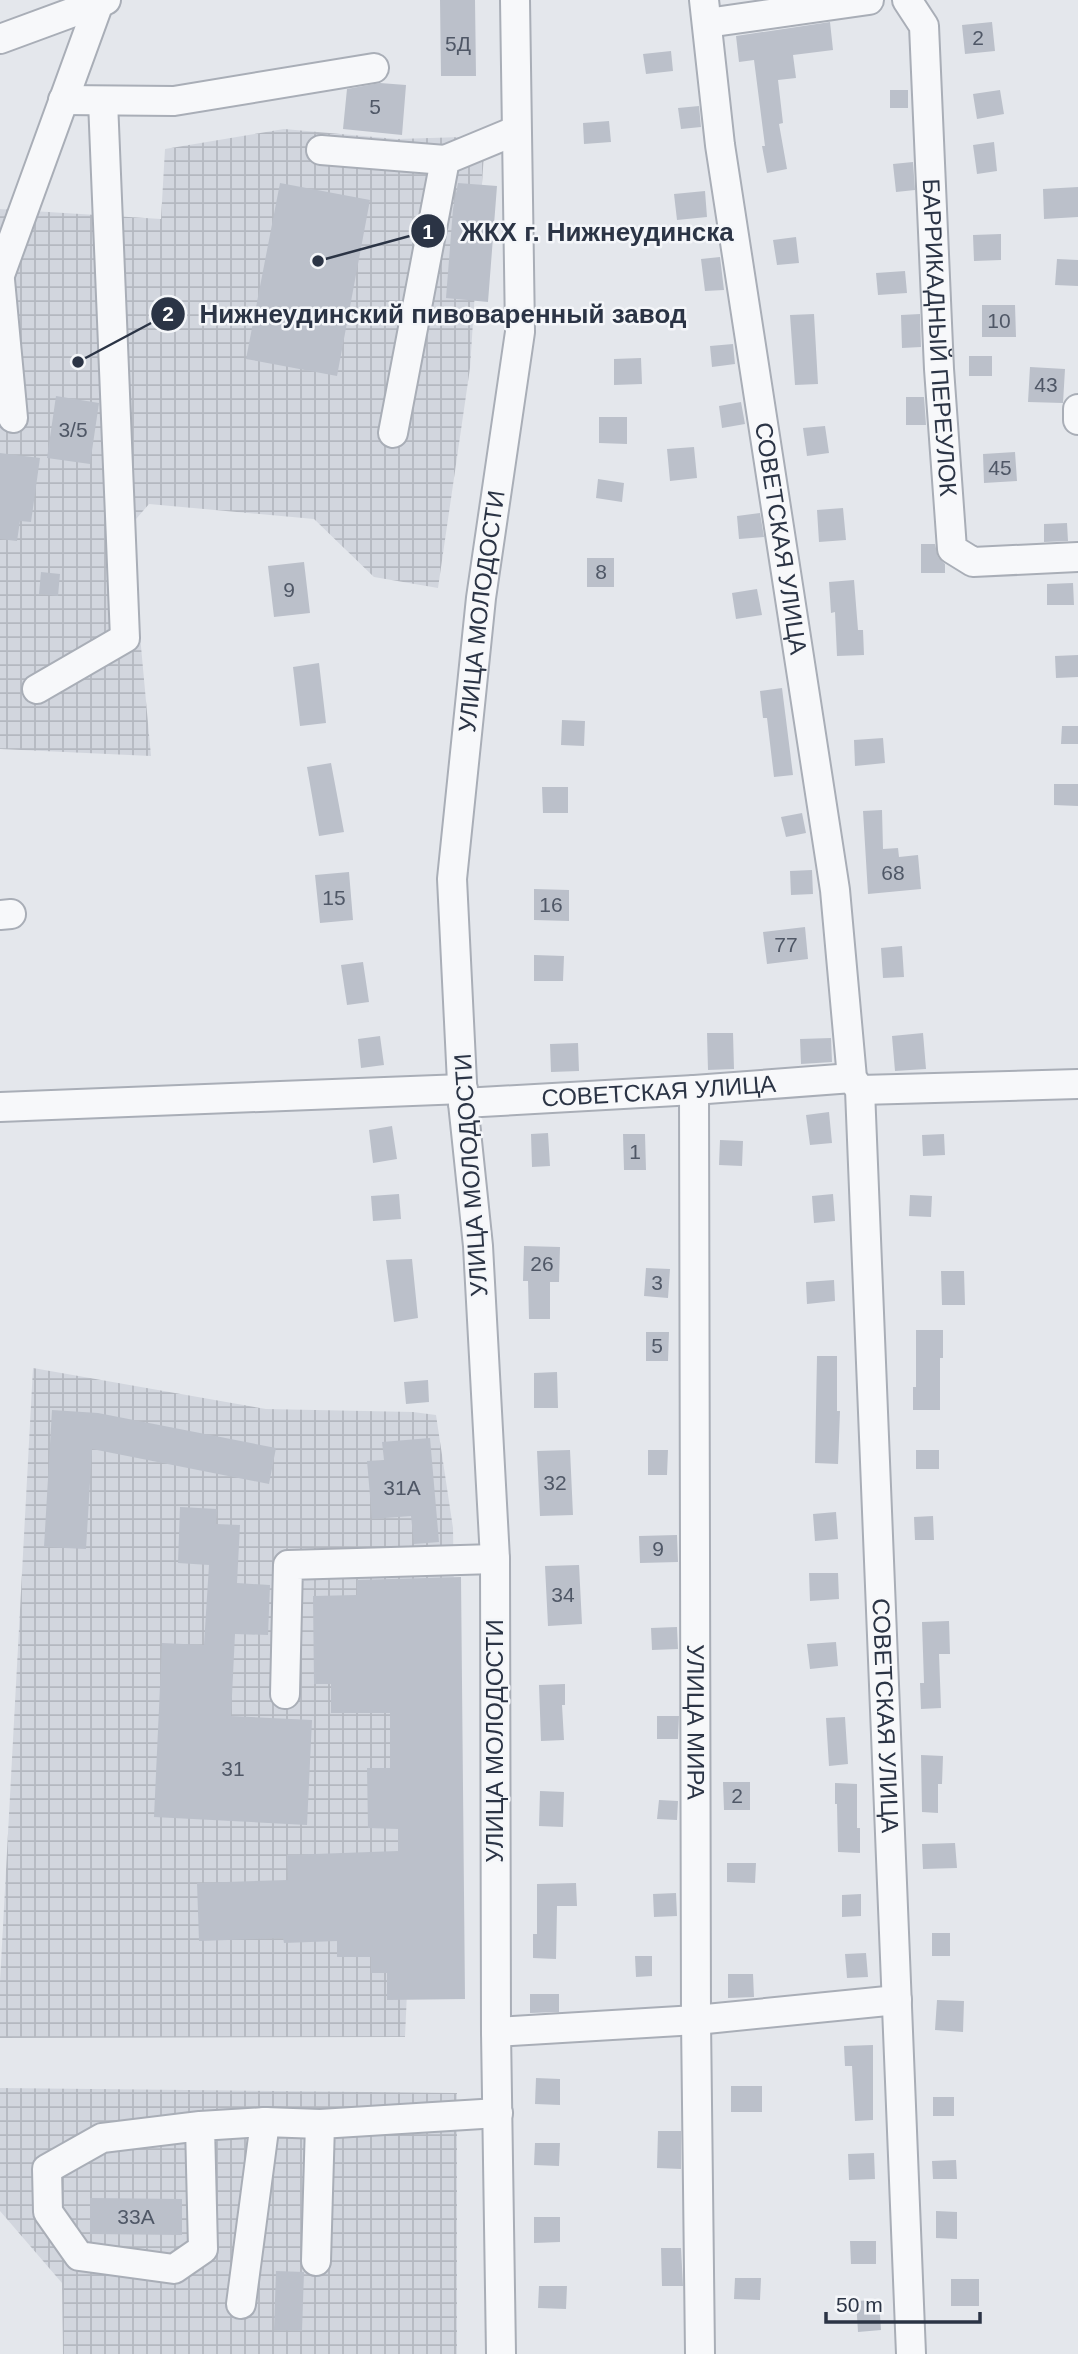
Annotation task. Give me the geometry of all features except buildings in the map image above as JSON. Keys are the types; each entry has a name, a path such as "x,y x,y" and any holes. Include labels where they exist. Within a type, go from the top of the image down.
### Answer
{"street":[{"name":"УЛИЦА МОЛОДОСТИ","path":"501,2354 496,2032 495,1559 478,1247 463,1096 452,880 481,598 520,332 515,0"},
{"path":"705,11 869,0"},
{"name":"БАРРИКАДНЫЙ ПЕРЕУЛОК","path":"907,0 924,26 939,369 952,549 973,562 1078,557"},
{"path":"0,38 102,2"},
{"path":"13,418 0,278 63,100 102,2"},
{"name":"СОВЕТСКАЯ УЛИЦА","path":"705,11 720,145 835,890 856,1084 911,2354"},
{"path":"63,100 174,101 374,68"},
{"path":"37,689 125,638 103,101"},
{"path":"321,150 445,160 515,131"},
{"path":"393,433 445,160"},
{"path":"1078,409 1078,420"},
{"path":"856,1084 1078,1084"},
{"name":"СОВЕТСКАЯ УЛИЦА","path":"0,1107 856,1084"},
{"name":"УЛИЦА МИРА","path":"694,1090 696,2020 700,2354"},
{"path":"285,1694 288,1566 495,1559"},
{"path":"496,2032 696,2020 897,2000"},
{"path":"200,2126 203,2249 174,2269 79,2256 48,2211 47,2169 102,2137 200,2126 265,2122 320,2124 498,2113"},
{"path":"241,2304 265,2122"},
{"path":"316,2261 320,2124"}],"shaded area":[{"path":"284,129 397,139 463,137 484,153 470,368 438,588 374,577 314,519 149,504 130,526 151,756 0,749 0,209 161,219 165,149"},
{"path":"33,1368 266,1409 413,1412 436,1415 453,1528 454,1594 407,1992 405,2037 0,2038 0,1982"},
{"path":"0,2088 457,2093 457,2354 63,2354 62,2283 0,2211"}],"place":[{"name":"ЖКХ г. Нижнеудинска","path":"318,261"},
{"name":"Нижнеудинский пивоваренный завод","path":"78,362"}]}
